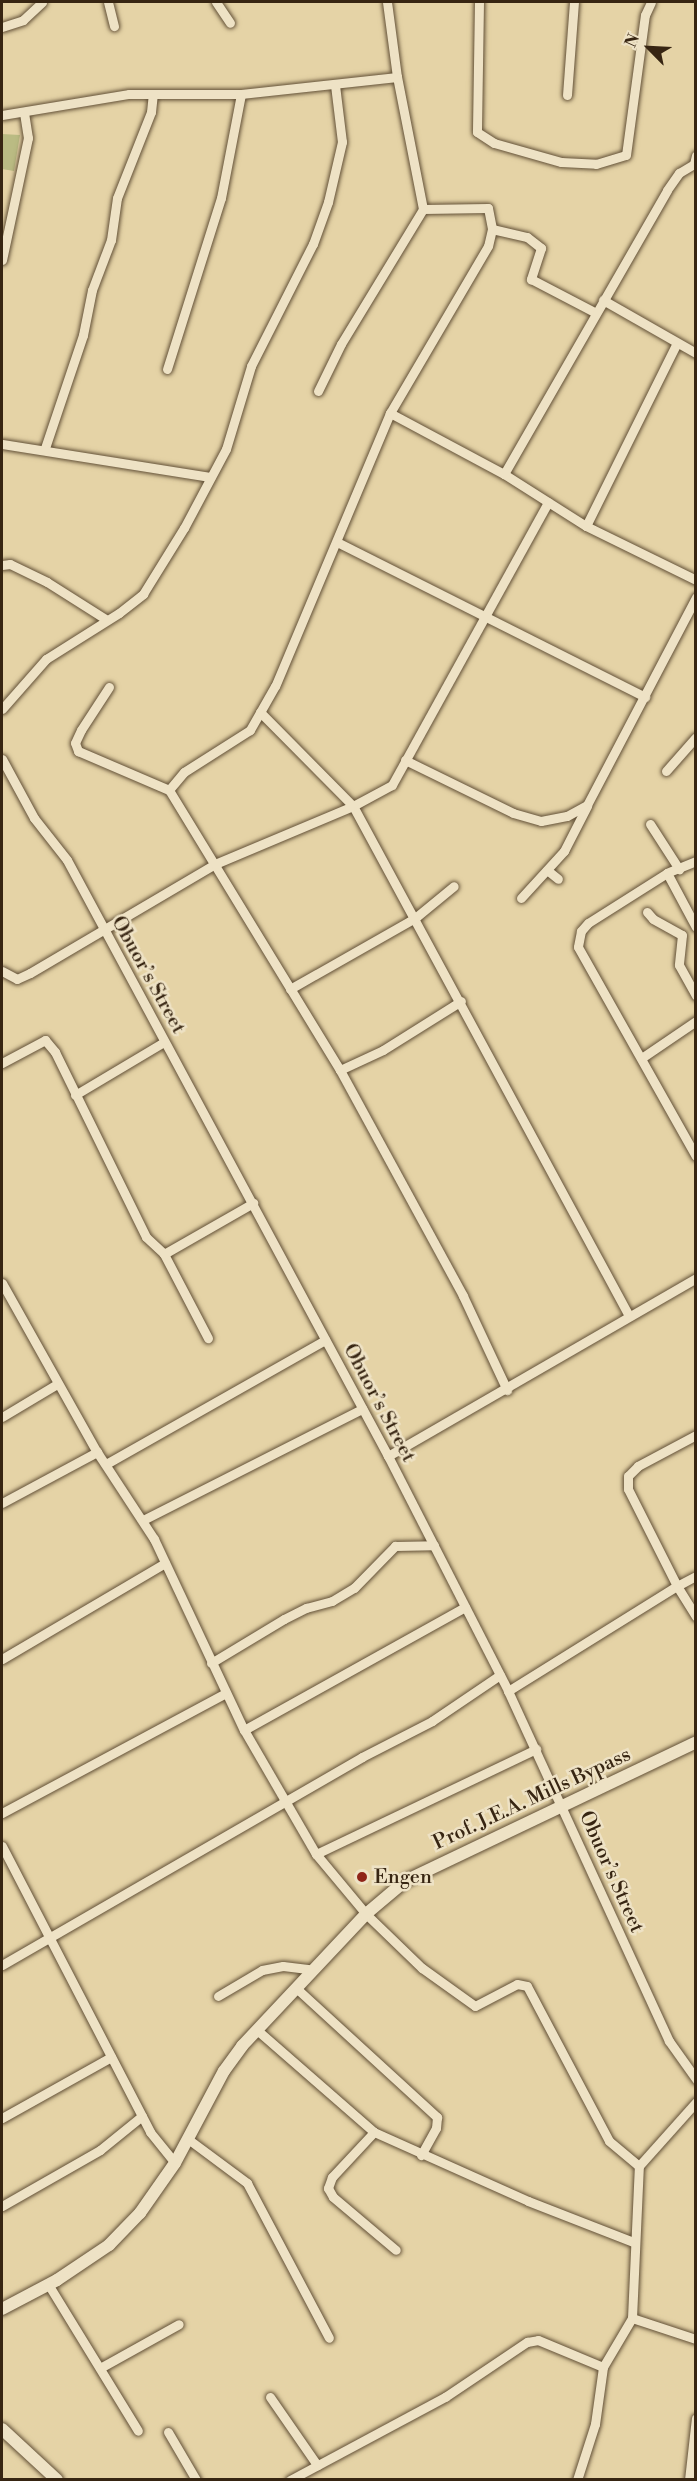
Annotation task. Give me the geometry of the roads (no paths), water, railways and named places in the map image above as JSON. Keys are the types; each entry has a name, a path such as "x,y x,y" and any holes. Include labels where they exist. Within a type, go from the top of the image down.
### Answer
{"street":[{"path":"2,27 22,20 42,2"},
{"path":"108,2 114,26"},
{"path":"216,2 230,23"},
{"path":"318,391 341,344 423,209 397,77 387,2"},
{"path":"478,2 477,132 494,143 561,162 596,164 627,155 645,15 651,2"},
{"path":"567,94 574,2"},
{"path":"2,115 24,112 58,102 153,94 241,94 397,77"},
{"path":"2,709 46,659 107,620 142,594 226,449 250,366 313,244 336,176 342,142 335,85"},
{"path":"45,448 83,334 92,290 111,240 117,198 151,112 153,94"},
{"path":"167,369 221,198 241,94"},
{"path":"2,260 28,138 24,112"},
{"path":"504,474 667,190 679,173 695,162"},
{"path":"169,790 191,767 250,730 337,542 390,413 488,246 492,229 488,208 423,209"},
{"path":"492,229 527,237 540,248 531,279 596,313"},
{"path":"603,300 696,353"},
{"path":"586,526 677,343"},
{"path":"390,413 504,474 586,526 696,580"},
{"path":"2,444 45,448 210,477"},
{"path":"2,971 16,979 103,934 215,864 353,806 392,785 548,502"},
{"path":"337,542 484,618 645,697"},
{"path":"2,565 10,564 47,582 107,620"},
{"path":"521,898 564,851 696,597"},
{"path":"110,687 81,730 75,743 78,751 169,790 340,1070 463,1296 507,1390"},
{"path":"260,712 353,806 628,1314"},
{"path":"666,771 696,737"},
{"name":"Obuor’s Street","path":"2,759 34,818 67,860 103,934 253,1203 388,1456 536,1749 669,2041 696,2079"},
{"path":"405,760 513,813 541,821 567,816 587,805"},
{"path":"650,824 679,869"},
{"path":"696,861 667,873 588,923 580,931 578,947 643,1057 696,1156"},
{"path":"547,870 558,879"},
{"path":"667,873 696,927"},
{"path":"290,988 415,918 454,886"},
{"path":"647,912 653,919 682,935 678,965 696,996"},
{"path":"340,1070 383,1050 460,1001"},
{"path":"643,1057 696,1021"},
{"path":"2,1063 45,1040 146,1236 164,1254 208,1338"},
{"path":"75,1095 164,1042"},
{"path":"164,1254 253,1203"},
{"path":"388,1456 507,1390 628,1314 696,1278"},
{"path":"2,1283 96,1452 143,1520 244,1730 316,1854 366,1914 422,1968 475,2006 517,1984 526,1986 609,2141 639,2166"},
{"path":"106,1464 325,1340"},
{"path":"2,1417 57,1384"},
{"path":"143,1520 362,1409"},
{"path":"696,1435 638,1466 628,1476 628,1489 677,1586 696,1617"},
{"path":"2,1503 96,1452"},
{"path":"212,1664 284,1619 332,1601 354,1588 395,1546 434,1545"},
{"path":"2,1659 165,1563"},
{"path":"508,1691 696,1576"},
{"path":"244,1730 465,1607"},
{"path":"2,1965 285,1802 432,1721 500,1675"},
{"path":"2,1813 226,1693"},
{"name":"Prof. J.E.A. Mills Bypass","path":"2,2309 48,2284 116,2238 140,2213 175,2163 224,2071 295,1987 366,1914 405,1881 696,1742"},
{"path":"316,1854 536,1749"},
{"path":"2,1846 142,2116 175,2163"},
{"path":"218,1996 262,1970 283,1966 314,1970"},
{"path":"295,1987 437,2116 436,2128 421,2155"},
{"path":"257,2030 374,2132 421,2155 633,2242"},
{"path":"2,2118 111,2057"},
{"path":"577,2480 595,2424 603,2367 632,2318 633,2242 639,2166 696,2102"},
{"path":"2,2206 100,2150 142,2116"},
{"path":"374,2132 332,2177 328,2187 333,2197 396,2250"},
{"path":"188,2139 247,2183 329,2338"},
{"path":"48,2284 138,2431"},
{"path":"632,2318 696,2339"},
{"path":"100,2368 179,2324"},
{"path":"290,2480 445,2397 527,2343 538,2340 603,2367"},
{"path":"270,2397 316,2465"},
{"path":"689,2480 696,2418"},
{"path":"2,2428 57,2480"},
{"path":"168,2432 196,2480"}],"place":[{"name":"Engen","path":"362,1877"}]}
